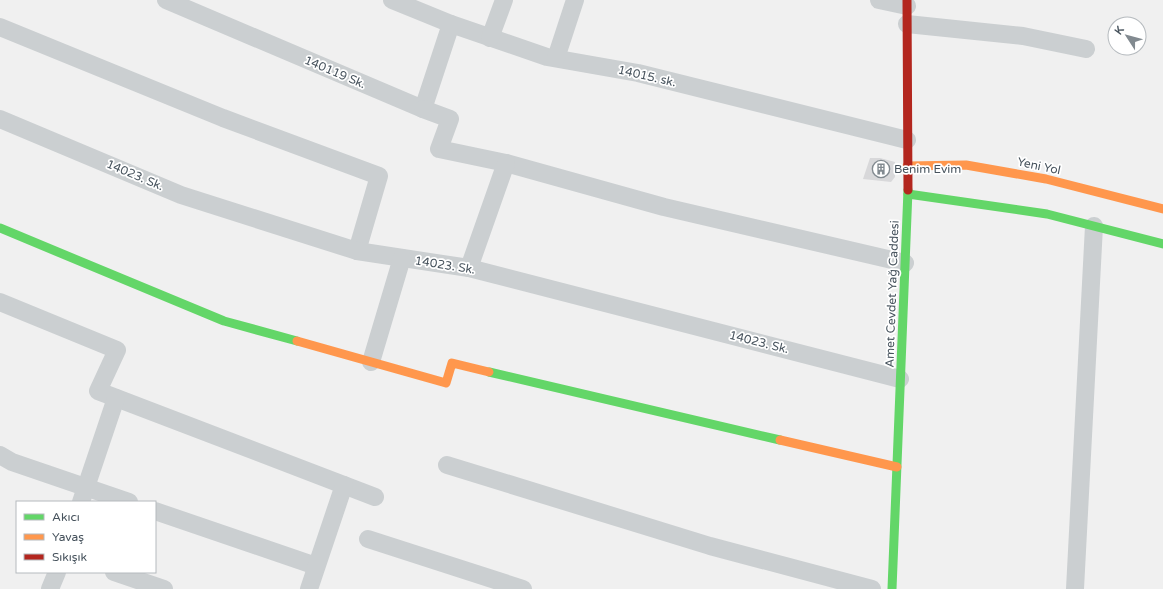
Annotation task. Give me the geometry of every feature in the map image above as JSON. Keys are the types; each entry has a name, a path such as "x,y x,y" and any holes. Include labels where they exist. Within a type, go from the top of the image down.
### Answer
{"main road":[{"name":"Amet Cevdet Yağ Caddesi","path":"892,589 908,194 907,3"},
{"name":"Yeni Yol","path":"907,166 966,165 1046,179 1163,209"},
{"path":"908,194 1047,214 1163,244"},
{"path":"0,228 224,321 446,384 452,363 897,467"}],"street":[{"name":"140119 Sk.","path":"166,0 423,109 450,119 439,149 506,163"},
{"name":"14015. sk.","path":"392,0 451,24 547,57 638,73 907,140"},
{"path":"490,38 504,0"},
{"path":"556,58 575,0"},
{"path":"879,0 907,3"},
{"path":"423,109 451,24"},
{"path":"907,24 1023,36 1086,49"},
{"path":"0,27 223,118 379,176 356,251"},
{"name":"14023. Sk.","path":"0,119 182,195 356,251 468,268 900,379"},
{"path":"468,268 506,163 664,207 905,263"},
{"path":"1075,589 1094,226"},
{"path":"371,362 402,258"},
{"path":"0,302 117,350 98,391 375,497"},
{"path":"83,495 116,398"},
{"path":"0,455 83,495 122,501"},
{"path":"448,465 710,546 872,589"},
{"path":"309,589 344,485"},
{"path":"156,511 316,566"},
{"path":"368,539 523,589"},
{"path":"50,589 57,573"},
{"path":"117,573 164,589"}],"building":[{"name":"Benim Evim","path":"870,158 880,158 895,162 895,177 891,182 863,179"}],"traffic: fast":[{"path":"892,589 908,190"},
{"path":"908,194 1047,214 1163,244"},
{"path":"0,228 224,321 297,341"},
{"path":"489,372 780,440"}],"traffic: slow":[{"path":"907,166 966,165 1046,179 1163,209"},
{"path":"297,341 446,383 452,363 489,372"},
{"path":"780,440 897,467"}],"traffic: jam":[{"path":"907,0 908,190"}],"place":[{"name":"Benim Evim","path":"881,169"}]}
